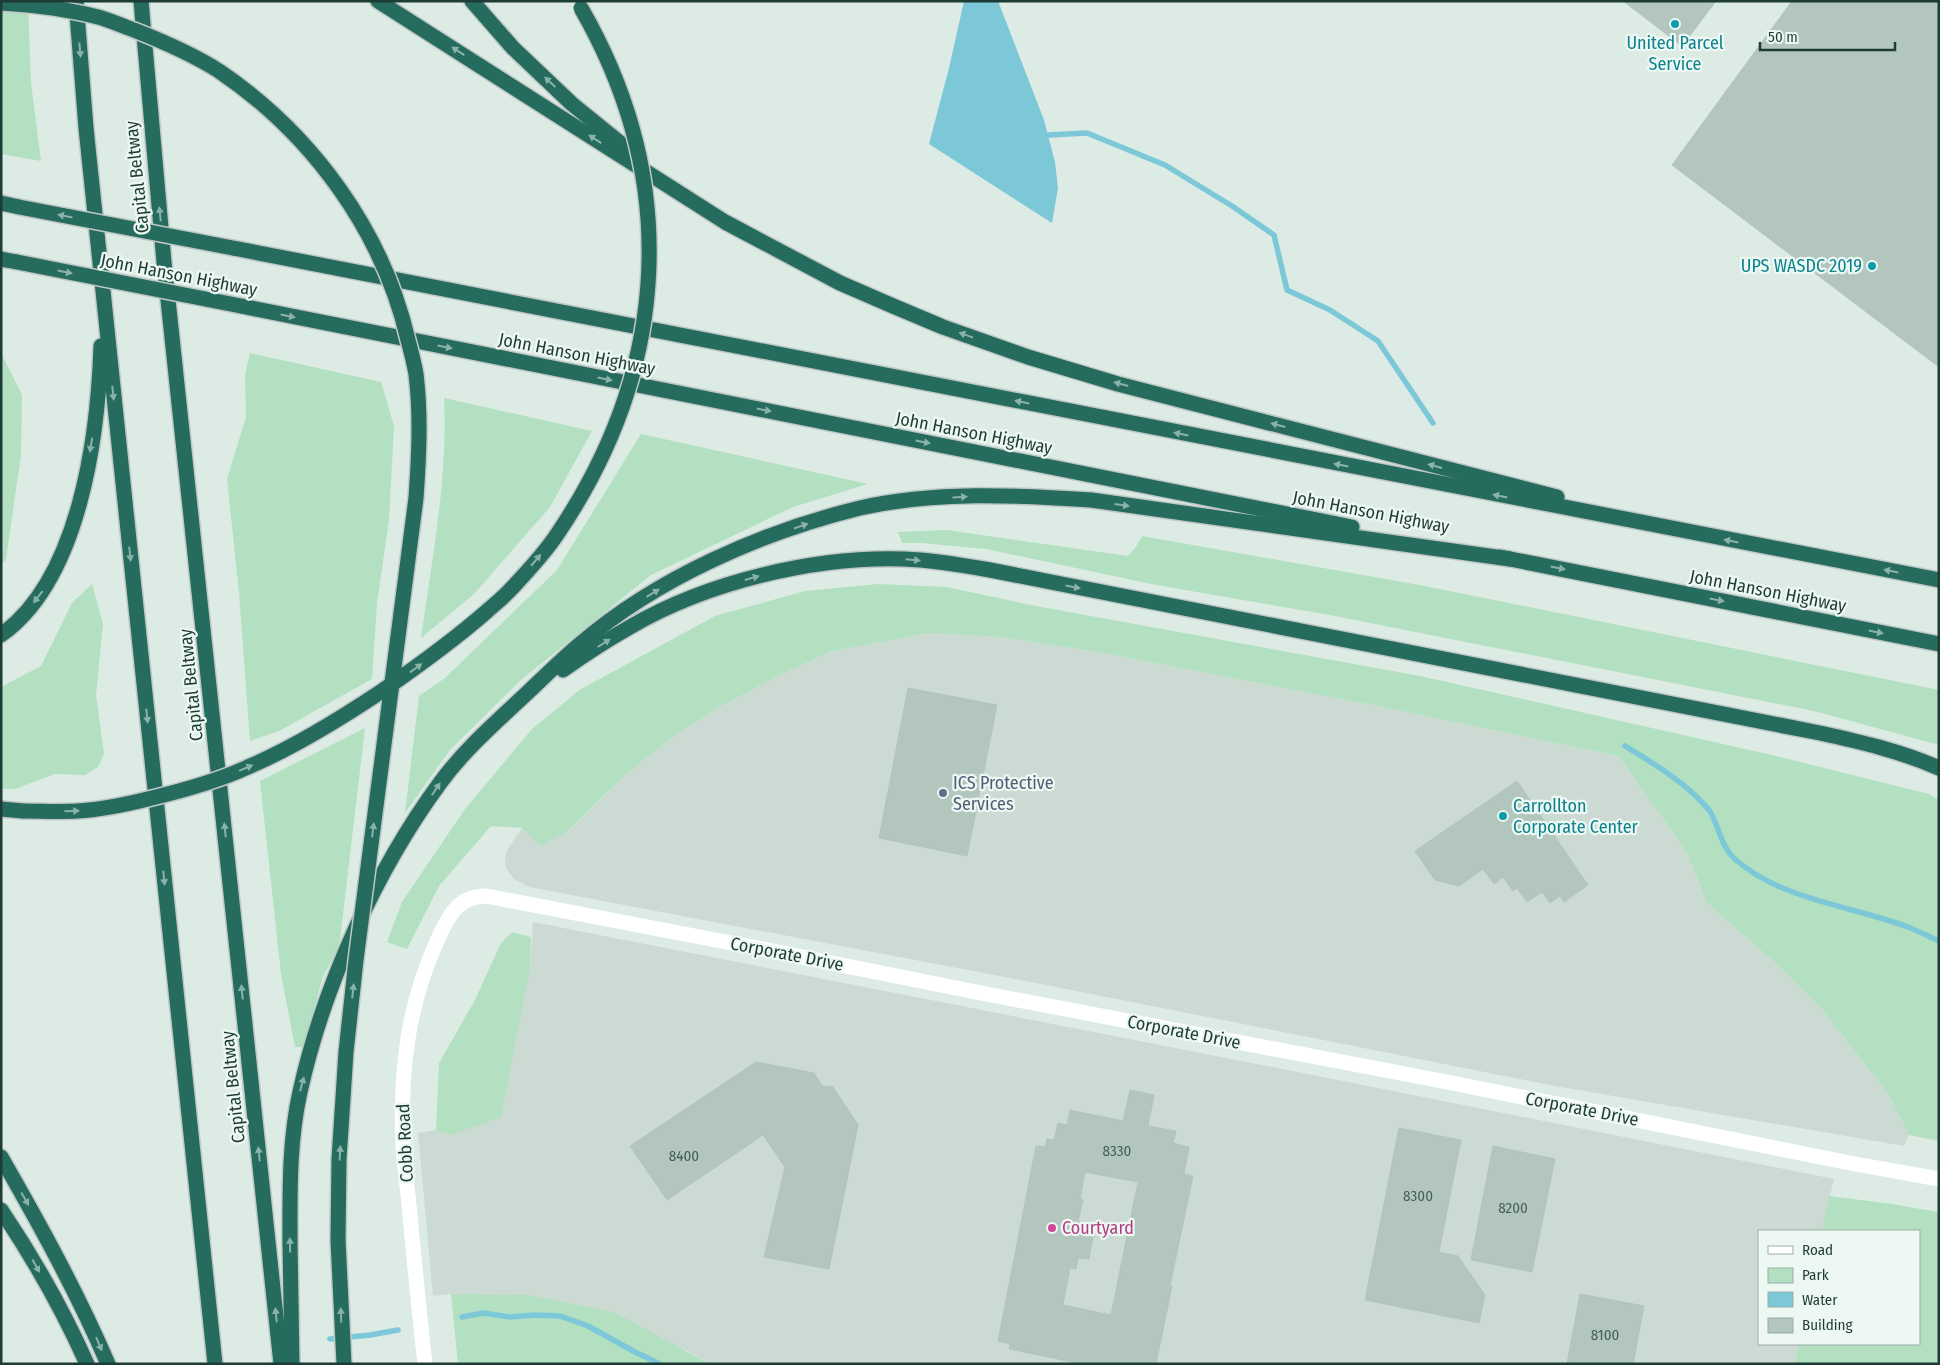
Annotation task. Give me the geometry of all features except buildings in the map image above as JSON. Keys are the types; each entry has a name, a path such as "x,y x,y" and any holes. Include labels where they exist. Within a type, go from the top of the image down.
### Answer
{"highway":[{"path":"76,1 86,128 215,1364"},
{"name":"Capital Beltway","path":"141,1 164,262 281,1364"},
{"path":"378,1 725,222 840,283 944,327 1028,357 1118,384 1703,535"},
{"path":"472,1 513,48 572,104 725,222"},
{"path":"1,3 40,6 100,17 159,40 218,71 272,113 317,159 357,214 386,268 404,322 415,372 420,428 416,498 356,960 346,1052 339,1159 338,1240 344,1364"},
{"path":"1,809 78,811 130,804 187,790 247,768 346,716 415,668 460,634 510,591 556,536 584,492 624,405 646,317 650,273 650,229 645,183 633,134 620,88 599,40 579,5"},
{"name":"John Hanson Highway","path":"1,203 1939,580"},
{"name":"John Hanson Highway","path":"1,260 241,306 1939,644"},
{"path":"1,635 14,626 42,594 62,558 74,518 88,466 95,418 103,292"},
{"path":"292,1364 290,1190 292,1140 300,1092 331,987 368,901 409,830 441,782 481,736 581,643 627,608 711,560 770,536 817,520 863,508 911,500 970,496 1026,496 1091,500 1510,559"},
{"path":"520,700 589,652 631,626 676,604 720,587 766,574 811,566 856,560 904,559 949,563 990,570 1829,735 1911,755 1939,768"},
{"path":"1,1157 39,1223 86,1312 108,1364"},
{"path":"1,1210 22,1240 69,1324 87,1364"}],"street":[{"name":"Corporate Drive","path":"443,928 458,906 466,899 475,896 486,896 1939,1179"},
{"name":"Cobb Road","path":"425,1364 403,1146 402,1096 409,1026 429,959 443,928"}],"shaded area":[{"path":"928,633 1001,637 1103,653 1372,705 1619,756 1687,853 1707,903 1771,959 1820,1007 1887,1092 1909,1135 1904,1146 1555,1086 1036,983 529,887 514,879 506,868 505,858 507,850 522,828 569,831 623,777 678,733 725,704 829,652"},
{"path":"533,922 1834,1179 1822,1230 1758,1230 1758,1345 1799,1345 1795,1364 710,1364 686,1350 528,1295 451,1294 433,1296 418,1133 436,1130 451,1135 462,1130 530,967"}],"green space":[{"path":"1,1 28,1 31,83 41,161 1,154"},
{"path":"1,353 22,395 21,455 6,559 1,566"},
{"path":"250,353 381,382 394,426 389,520 377,603 372,679 279,731 250,741 239,593 227,479 246,417 245,375"},
{"path":"444,398 592,431 550,507 473,595 421,638 444,458"},
{"path":"641,434 868,484 793,507 651,575 521,680 450,750 405,813 419,696 445,678 557,570"},
{"path":"947,530 1128,556 1142,536 1425,586 1939,690 1939,745 1814,711 1330,615 1156,585 986,549 902,543 898,532"},
{"path":"92,584 103,624 96,695 104,754 98,767 85,775 55,774 15,789 1,789 1,687 41,666 72,603"},
{"path":"878,584 947,587 1036,606 1420,676 1772,755 1929,794 1939,800 1939,1141 1909,1135 1887,1092 1820,1007 1771,959 1707,903 1687,853 1619,756 1372,705 1103,653 1001,637 928,633 829,652 778,676 725,704 678,733 623,777 569,830 541,846 522,828 491,826 439,886 407,949 387,942 402,902 465,809 532,729 581,689 715,616 805,591"},
{"path":"365,728 339,948 323,976 304,1047 295,1047 281,974 260,781"},
{"path":"512,932 531,937 530,967 501,1117 451,1135 436,1130 439,1063 475,1000 501,943"},
{"path":"1829,1196 1939,1212 1939,1364 1795,1364 1799,1345 1920,1345 1920,1230 1822,1230"},
{"path":"451,1294 528,1295 614,1312 710,1364 458,1364"}],"water":[{"path":"964,1 998,1 1044,120 1055,162 1058,188 1052,223 929,144"}],"waterway":[{"path":"1048,135 1087,133 1165,165 1232,206 1274,235 1287,290 1330,310 1378,341 1433,423"},
{"path":"1625,746 1670,775 1701,800 1709,810 1726,849 1736,860 1754,874 1818,901 1908,927 1939,941"},
{"path":"462,1317 483,1313 510,1317 534,1315 560,1316 588,1326 660,1364"},
{"path":"330,1339 398,1330"}],"place":[{"name":"United Parcel Service","path":"1675,24"},
{"name":"UPS WASDC 2019","path":"1872,266"},
{"name":"ICS Protective Services","path":"943,793"},
{"name":"Carrollton Corporate Center","path":"1503,816"},
{"name":"Courtyard","path":"1052,1228"}]}
